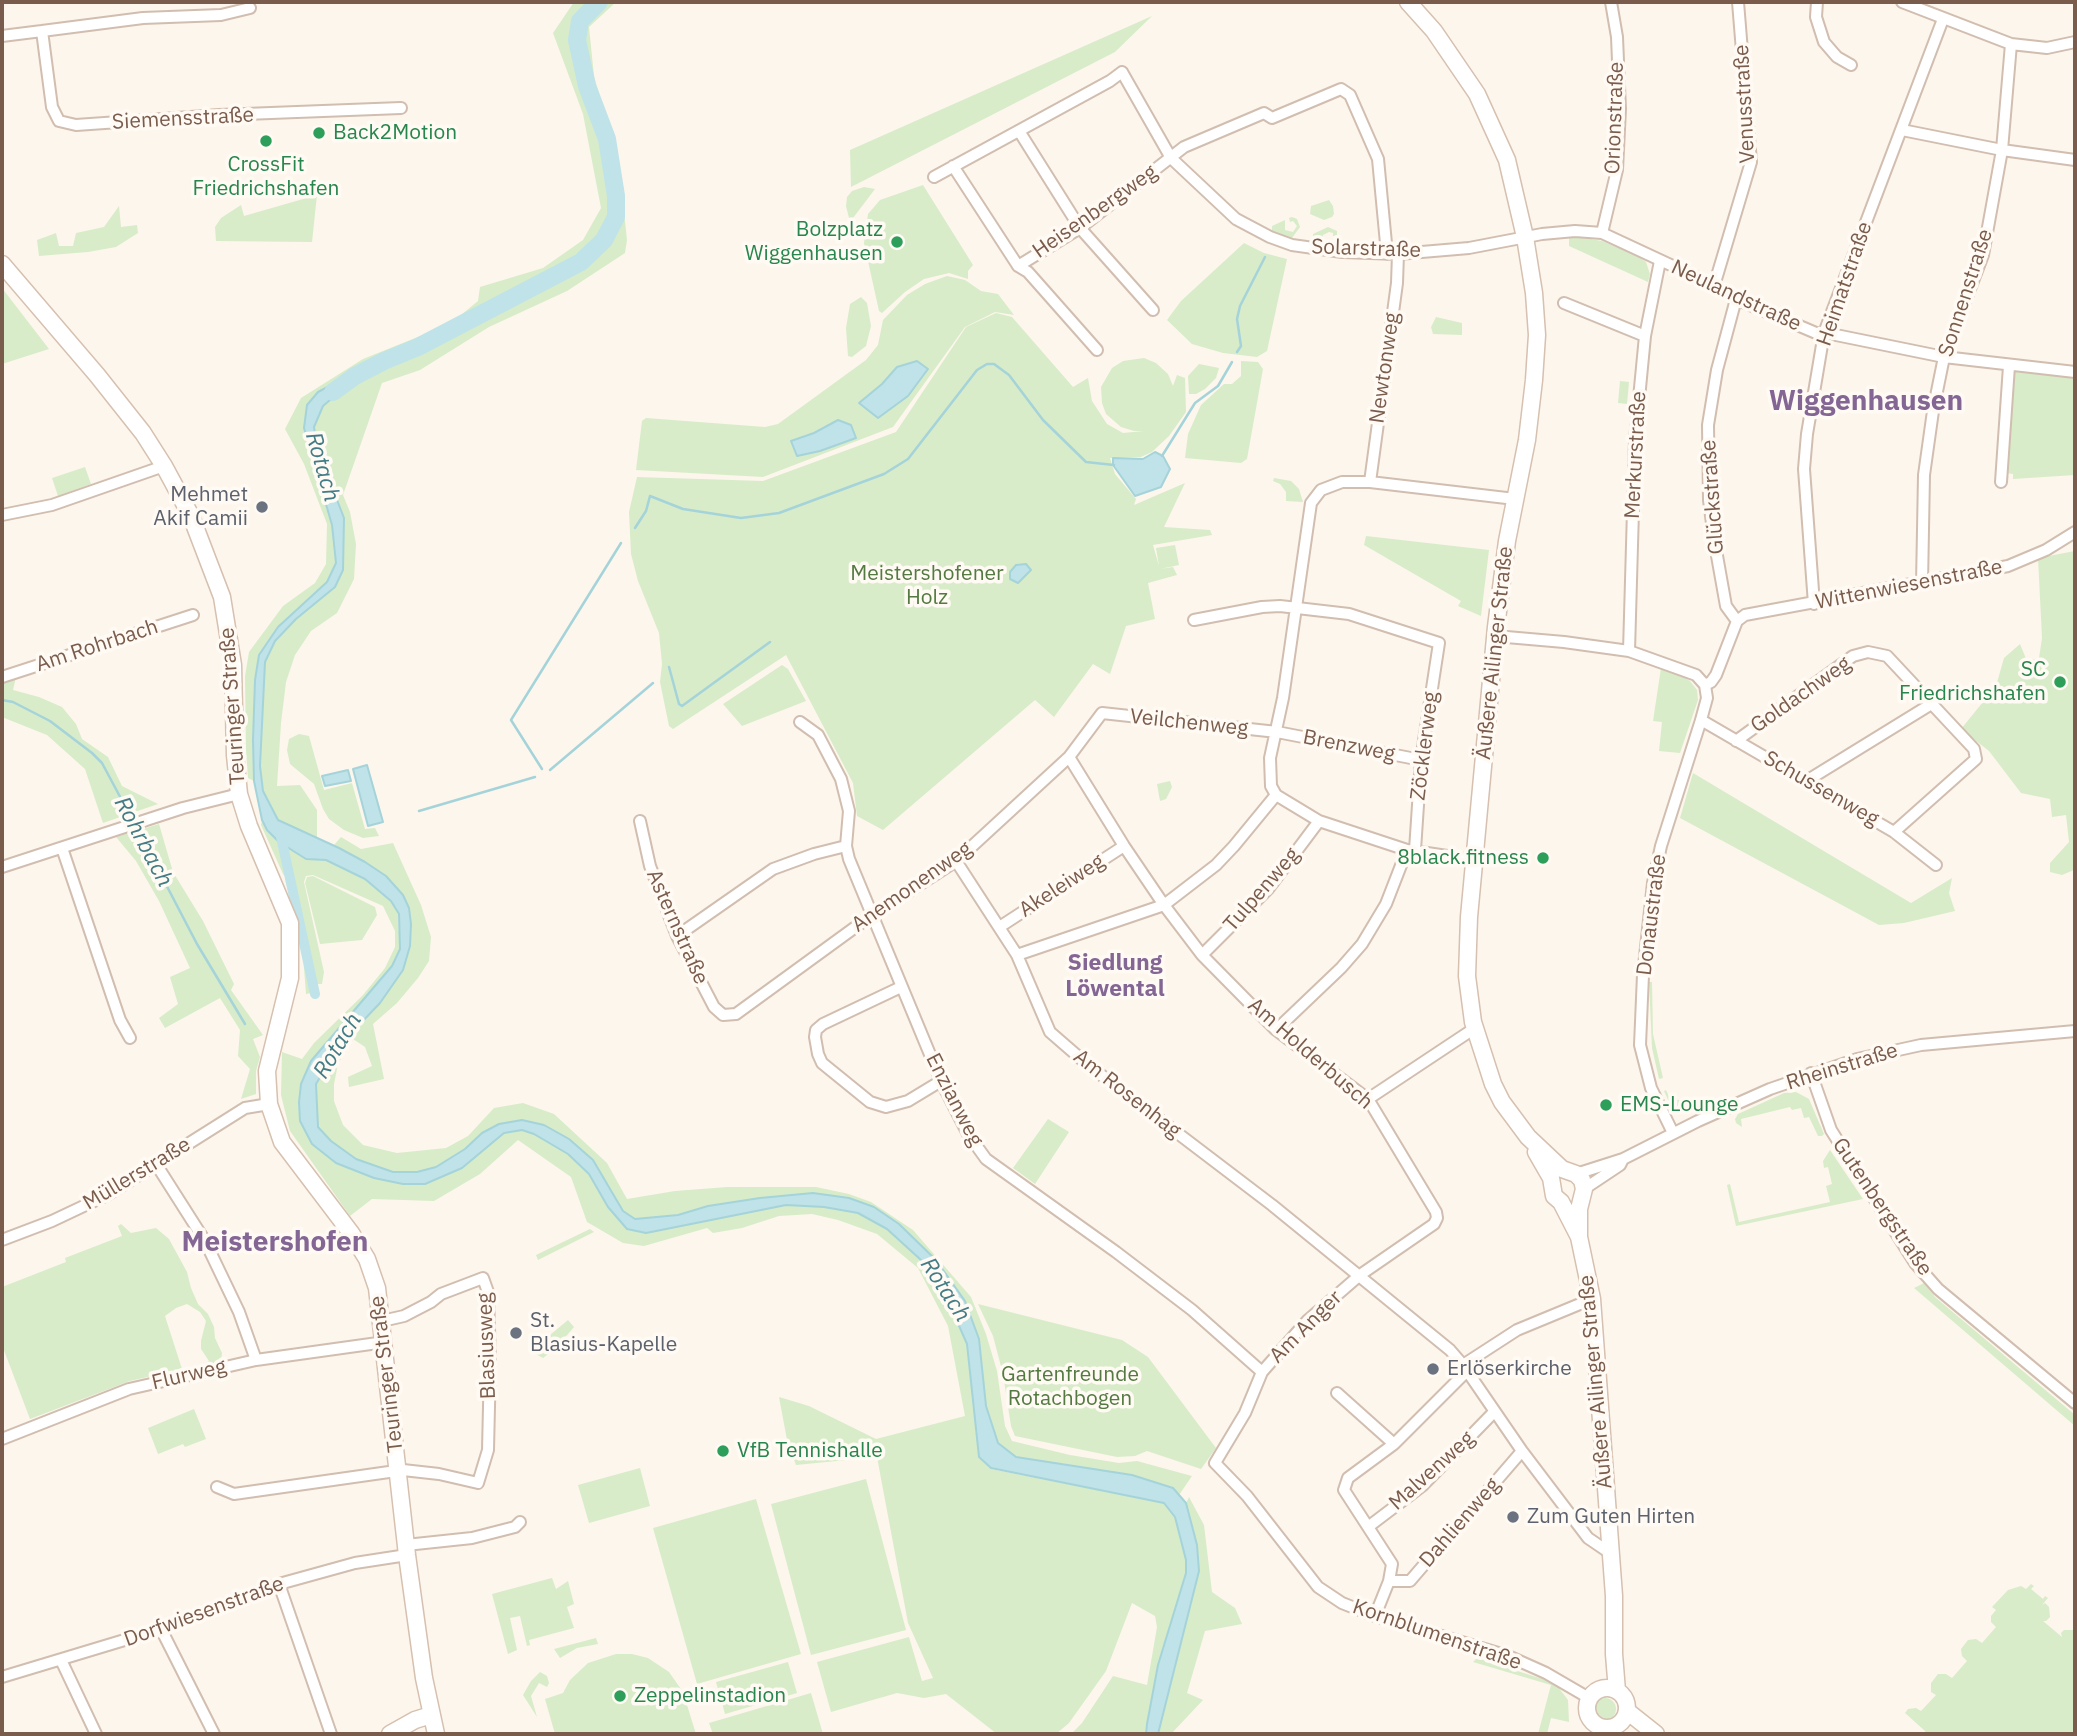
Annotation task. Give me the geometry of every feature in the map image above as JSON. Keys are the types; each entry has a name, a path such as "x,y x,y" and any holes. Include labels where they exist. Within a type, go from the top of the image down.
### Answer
{"main road":[{"name":"Äußere Ailinger Straße","path":"1408,2 1434,31 1477,94 1507,160 1525,237 1537,335 1527,440 1507,541 1495,636 1469,917 1467,976 1475,1028 1493,1084 1502,1102 1528,1137"},
{"name":"Teuringer Straße","path":"2,264 128,412 164,466 196,527 222,597 233,665 235,755 239,794 249,826 290,923 290,978 267,1071 269,1104 282,1142 351,1233 367,1259 377,1288 406,1550 436,1734"},
{"path":"1528,1137 1562,1169 1572,1172 1582,1180 1582,1193 1572,1203 1561,1202 1552,1191 1553,1183 1558,1175 1572,1172"},
{"path":"1528,1137 1553,1183"},
{"name":"Äußere Ailinger Straße","path":"1579,1237 1582,1193"},
{"name":"Äußere Ailinger Straße","path":"1561,1202 1579,1237 1592,1299 1615,1596 1614,1654 1617,1691"},
{"name":"Äußere Ailinger Straße","path":"1594,1693 1614,1654"},
{"path":"1608,1726 1625,1700 1617,1691 1608,1688 1594,1693 1587,1713 1608,1726 1653,1733"},
{"path":"390,1734 415,1720 431,1715"}],"street":[{"name":"Orionstraße","path":"1602,233 1617,170 1620,109 1617,37 1611,2"},
{"name":"Venusstraße","path":"1713,286 1751,162 1738,2"},
{"path":"1817,2 1816,17 1825,42 1837,57 1851,65"},
{"path":"1906,2 2011,44 2048,48 2075,42"},
{"path":"2,36 143,18 221,15 250,8"},
{"name":"Heimatstraße","path":"1814,604 1804,469 1824,333 1943,19"},
{"name":"Siemensstraße","path":"42,31 52,107 59,121 76,125 401,108"},
{"name":"Sonnenstraße","path":"1922,584 1925,468 1933,411 1944,357 1983,255 2003,150 2011,44"},
{"name":"Solarstraße","path":"934,177 1122,72 1171,158 1236,219 1270,237 1292,245 1342,252 1393,254 1469,248 1525,237"},
{"name":"Heisenbergweg","path":"1018,266 1080,228 1184,147 1264,113 1272,118 1341,89 1350,95 1378,159 1393,254"},
{"path":"1902,130 2003,150 2075,160"},
{"path":"1019,131 1080,228 1153,310"},
{"name":"Heisenbergweg","path":"953,166 1018,266 1028,272 1097,350"},
{"name":"Neulandstraße","path":"1525,237 1575,231 1602,233 1797,327 1944,357 2075,372"},
{"path":"1035,239 1042,251"},
{"name":"Newtonweg","path":"1370,482 1388,350 1393,254"},
{"name":"Merkurstraße","path":"1629,651 1633,555 1632,476 1645,336 1660,261"},
{"name":"Glückstraße","path":"1736,299 1717,370 1707,429 1709,500 1714,539 1726,606 1737,621"},
{"path":"1564,303 1645,336"},
{"path":"2001,482 2009,366"},
{"path":"2,515 52,505 164,466"},
{"path":"1474,860 1411,850 1319,821 1276,795 1271,786 1270,758 1272,742 1277,732 1311,503 1321,490 1342,482 1370,482 1515,499"},
{"name":"Wittenwiesenstraße","path":"1737,621 1745,615 2008,566 2046,550 2075,532"},
{"path":"1195,620 1262,607 1296,608"},
{"name":"Zöcklerweg","path":"1276,1030 1362,944 1386,904 1411,850 1439,642 1349,614 1296,608"},
{"name":"Am Rohrbach","path":"2,677 193,615"},
{"path":"1495,636 1629,651 1696,675 1705,685 1716,675 1737,621"},
{"name":"Goldachweg","path":"1736,741 1853,656 1868,652 1887,656 1933,703"},
{"name":"Donaustraße","path":"1673,1133 1651,1088 1640,1045 1643,975 1653,883 1661,846 1707,698 1705,685"},
{"path":"1808,780 1933,703 1974,749 1976,759 1895,832"},
{"name":"Veilchenweg","path":"1102,713 1277,732"},
{"name":"Anemonenweg","path":"736,1014 872,915 956,861 1069,757 1102,713"},
{"name":"Schussenweg","path":"1701,720 1895,832 1936,865"},
{"name":"Enzianweg","path":"800,722 818,735 841,779 849,811 846,846 849,859 941,1081 968,1134 986,1159 1192,1310 1262,1373"},
{"name":"Brenzweg","path":"1277,732 1421,760"},
{"name":"Am Holderbusch","path":"1069,757 1124,846 1202,955 1276,1030 1368,1099 1437,1212 1434,1224"},
{"path":"2,867 149,818 239,794"},
{"path":"1017,954 1164,905 1216,865 1276,795"},
{"name":"Asternstraße","path":"640,821 650,866 677,936 713,1007 723,1015 736,1014"},
{"name":"Tulpenweg","path":"1202,955 1268,889 1319,821"},
{"path":"677,936 773,869 814,853 846,846"},
{"name":"Akeleiweg","path":"1001,926 1124,846"},
{"path":"62,848 120,1020 130,1038"},
{"name":"Am Rosenhag","path":"956,861 1017,954 1050,1032 1088,1065 1360,1275 1450,1350 1588,1538 1610,1553"},
{"path":"901,987 823,1024 816,1030 818,1054 822,1063 870,1101 886,1107 908,1101 941,1081"},
{"path":"1368,1099 1475,1028"},
{"name":"Rheinstraße","path":"1572,1172 1623,1159 1673,1133 1811,1073 1882,1053 1921,1045 2075,1031"},
{"name":"Gutenbergstraße","path":"1811,1073 1831,1130 1915,1263 1938,1289 2075,1403"},
{"name":"Müllerstraße","path":"2,1240 80,1209 107,1195 245,1108 269,1104"},
{"name":"Rheinstraße","path":"1582,1193 1620,1165 1623,1159"},
{"path":"156,1164 205,1241 239,1312 256,1360"},
{"name":"Am Anger","path":"1215,1463 1245,1413 1262,1373 1308,1320 1360,1275 1434,1224"},
{"name":"Blasiusweg","path":"382,1321 404,1316 431,1303 441,1294 484,1278 488,1292 490,1363 488,1450 478,1483 439,1474 398,1471"},
{"path":"1375,1616 1389,1581 1392,1564 1344,1490 1348,1478 1394,1444 1464,1368 1517,1330 1592,1299"},
{"name":"Flurweg","path":"2,1439 129,1389 256,1360 384,1342"},
{"path":"1337,1393 1394,1444"},
{"name":"Malvenweg","path":"1368,1527 1422,1486 1494,1412"},
{"name":"Dahlienweg","path":"1389,1581 1410,1581 1522,1451"},
{"name":"Kornblumenstraße","path":"1215,1463 1247,1496 1318,1587 1342,1603 1375,1616 1508,1656 1594,1693"},
{"path":"216,1487 234,1494 398,1471"},
{"name":"Dorfwiesenstraße","path":"2,1677 161,1629 279,1584 406,1550 515,1527 520,1522"},
{"path":"279,1584 331,1734"},
{"path":"161,1629 214,1734"},
{"path":"61,1660 96,1734"}],"green space":[{"path":"574,2 616,2 589,27 594,76 619,165 627,240 625,253 567,291 489,327 420,370 382,383 343,495 350,512 356,544 354,579 337,613 311,631 295,655 286,682 277,786 300,785 317,810 317,839 278,820 263,791 260,766 262,697 265,662 275,641 296,619 335,587 344,518 317,448 314,427 323,406 352,381 307,405 314,468 332,525 336,563 327,582 278,627 259,655 253,740 254,781 248,778 246,750 245,676 249,652 283,606 315,583 326,564 327,524 304,464 285,429 301,398 363,359 450,324 478,301 480,287 543,268 583,240 601,208 583,114 553,33"},
{"path":"1152,16 1115,52 851,187 850,150"},
{"path":"923,185 973,265 968,271 968,279 949,273 924,279 882,313 879,311 864,243 868,214 880,200"},
{"path":"864,187 875,189 850,222 847,197 852,191"},
{"path":"317,195 312,242 216,241 215,227 221,218 241,205 244,216"},
{"path":"1329,200 1333,206 1332,217 1324,220 1310,214 1311,206"},
{"path":"119,206 121,227 137,225 138,233 116,247 39,256 37,240 56,233 59,246 73,246 76,233 104,227"},
{"path":"1289,218 1297,219 1300,227 1292,238 1272,232 1272,226 1285,220 1285,230 1293,232 1297,226 1293,221 1290,222"},
{"path":"1328,227 1337,231 1337,236 1329,232 1323,235 1322,239 1324,242 1337,240 1336,244 1313,241 1313,234"},
{"path":"1569,235 1602,241 1638,256 1646,262 1650,274 1648,282 1569,246"},
{"path":"1244,243 1264,253 1287,259 1267,351 1257,357 1223,353 1192,344 1167,320 1181,301"},
{"path":"947,276 965,280 981,291 998,294 1014,315 995,312 965,327 893,427 763,477 636,470 642,421 646,418 765,427 778,424 866,360 878,345 883,320 907,295 925,284"},
{"path":"2,288 49,349 2,364"},
{"path":"861,297 867,303 871,326 866,346 852,357 848,356 846,328 850,304"},
{"name":"Meistershofener Holz","path":"996,313 1012,317 1073,387 1088,378 1092,401 1107,424 1123,433 1144,431 1121,427 1106,414 1101,387 1112,368 1123,361 1144,358 1156,363 1168,374 1173,386 1177,375 1185,378 1186,412 1169,436 1152,452 1141,457 1110,458 1115,474 1136,499 1134,505 1185,483 1164,527 1210,530 1212,535 1153,545 1159,566 1156,548 1175,545 1179,565 1160,569 1173,567 1177,575 1148,583 1155,619 1126,626 1110,674 1093,664 1054,717 1035,700 883,830 857,816 853,783 786,655 673,729 669,726 660,682 662,664 659,633 638,581 631,554 629,512 637,477 763,481 896,432 966,327"},
{"path":"1436,317 1462,323 1462,335 1433,334 1431,327"},
{"path":"1241,361 1258,362 1263,369 1247,459 1241,463 1185,458 1188,434 1201,405 1224,384 1232,384 1241,376"},
{"path":"1199,364 1219,368 1216,378 1205,389 1189,394 1188,376"},
{"path":"2013,371 2075,375 2075,475 2013,479 2013,474 2006,473"},
{"path":"1620,381 1629,382 1627,404 1618,403"},
{"path":"85,467 91,484 58,496 52,478"},
{"path":"1274,478 1291,481 1299,489 1303,502 1286,501 1286,492 1280,484 1273,481"},
{"path":"1366,536 1489,550 1481,616 1458,606 1461,601 1364,545"},
{"path":"2075,551 2075,864 2074,870 2062,875 2050,872 2050,863 2069,842 2066,815 2052,817 2050,799 2021,793 1989,751 1961,729 1996,686 2004,658 2020,644 2027,661 2039,658 2042,638 2038,558"},
{"path":"782,665 788,669 806,701 742,726 723,704"},
{"path":"1661,668 1681,675 1697,690 1698,700 1680,753 1659,751 1662,722 1653,721"},
{"path":"16,677 13,690 62,707 76,724 82,739 108,757 122,786 158,804 103,823 85,769 47,735 2,717 2,681"},
{"path":"299,734 309,736 324,790 352,783 365,829 375,828 379,836 363,838 344,830 329,819 314,784 290,764 287,750 289,739"},
{"path":"1693,773 1911,903 1952,878 1949,893 1955,911 1904,923 1879,925 1680,818"},
{"path":"1170,781 1172,787 1166,799 1160,801 1157,784"},
{"path":"262,820 267,830 306,859 326,860 365,879 391,901 398,914 400,949 392,966 371,992 299,1102 336,1163 374,1178 403,1184 491,1143 504,1133 522,1130 568,1154 589,1174 608,1207 646,1233 786,1205 824,1207 858,1213 887,1229 921,1259 949,1303 967,1344 979,1457 991,1469 1164,1503 1175,1517 1186,1560 1186,1573 1158,1665 1146,1734 1071,1734 1082,1723 1113,1676 1147,1685 1157,1627 1155,1616 1132,1603 1106,1671 1069,1723 1056,1734 997,1734 946,1694 924,1698 897,1693 831,1712 817,1662 909,1637 922,1681 933,1678 908,1623 877,1457 796,1465 787,1440 779,1397 809,1406 876,1439 965,1416 948,1326 918,1268 877,1234 812,1214 779,1216 742,1228 713,1233 707,1228 644,1246 623,1243 587,1222 571,1177 518,1140 480,1174 434,1201 372,1199 350,1216 290,1131 281,1095 282,1052 302,1059 314,1043 363,995 385,968 395,947 395,931 383,906 313,875 306,876 304,882 324,972 322,984 315,984 311,993 306,994 302,942 304,937 294,887 283,874 261,825"},
{"path":"159,824 173,872 203,921 234,984 231,990 263,1035 253,1039 260,1057 256,1071 256,1094 241,1099 250,1069 238,1056 240,1030 220,998 165,1028 159,1018 178,1004 170,977 190,968 159,901 136,861 116,837"},
{"path":"341,837 361,849 393,843 421,905 431,937 429,961 418,978 397,1003 373,1024 384,1079 349,1087 348,1077 372,1066 365,1047 353,1039 338,1064 334,1101 343,1125 363,1145 397,1153 446,1148 468,1136 494,1108 523,1103 554,1114 607,1163 627,1199 675,1191 727,1187 816,1187 871,1202 913,1230 971,1297 997,1371 1005,1426 1012,1441 1119,1463 1137,1461 1192,1476 1179,1495 1173,1488 1132,1475 1016,1457 998,1443 986,1406 979,1339 965,1301 874,1207 760,1198 708,1206 678,1215 635,1219 623,1211 593,1160 569,1139 544,1125 482,1133 465,1149 436,1167 417,1172 393,1172 356,1159 331,1141 318,1127 316,1084 338,1047 380,1003 402,970 403,895 386,876 334,845"},
{"path":"313,876 375,907 377,915 362,940 320,944 305,883 307,877"},
{"path":"1649,982 1652,982 1653,1034 1663,1078 1659,1079 1652,1048"},
{"path":"1666,1090 1670,1099 1679,1100 1681,1104 1690,1105 1691,1108 1706,1103 1707,1106 1690,1113 1680,1112 1670,1104 1664,1091"},
{"path":"1796,1092 1809,1099 1824,1134 1822,1136 1818,1136 1809,1117 1804,1118 1801,1108 1792,1110 1790,1107 1741,1119 1742,1127 1736,1123 1738,1114 1784,1093"},
{"path":"1048,1119 1069,1132 1035,1184 1013,1168"},
{"path":"1830,1150 1863,1199 1736,1226 1727,1185 1730,1184 1739,1222 1830,1202 1826,1186 1832,1184 1828,1167 1824,1168 1823,1161"},
{"path":"121,1224 131,1233 156,1228 169,1239 187,1272 198,1304 208,1314 214,1327 215,1338 222,1353 221,1362 202,1366 209,1361 201,1349 206,1321 200,1312 187,1304 165,1316 182,1369 130,1381 30,1419 2,1345 2,1287 122,1236 118,1226"},
{"path":"590,1229 594,1232 538,1260 536,1255"},
{"path":"1924,1283 1935,1297 2075,1415 2075,1426 1914,1288"},
{"name":"Gartenfreunde Rotachbogen","path":"978,1304 1122,1340 1148,1357 1216,1448 1201,1469 1147,1451 1135,1456 1117,1457 1015,1436 993,1336"},
{"path":"568,1320 574,1327 556,1348 543,1358 536,1354 544,1340"},
{"path":"194,1409 206,1439 158,1454 148,1428"},
{"path":"640,1468 650,1506 589,1523 578,1485"},
{"path":"866,1479 906,1630 811,1655 771,1504"},
{"path":"1189,1497 1204,1525 1212,1592 1235,1608 1242,1624 1205,1631 1187,1693 1203,1700 1171,1734 1158,1734 1199,1571 1197,1545 1186,1503"},
{"path":"756,1499 801,1654 697,1684 653,1528"},
{"path":"552,1578 556,1589 568,1581 574,1604 567,1607 574,1628 529,1640 530,1645 527,1646 520,1616 510,1618 517,1650 508,1654 492,1594"},
{"path":"2031,1584 2034,1586 2031,1589 2043,1599 2045,1596 2048,1598 2042,1605 2045,1603 2049,1607 2050,1617 2043,1621 2062,1637 2064,1630 2075,1630 2075,1734 1926,1734 1905,1713 1908,1709 1916,1708 1921,1711 1936,1695 1931,1692 1931,1683 1938,1674 1946,1674 1952,1678 1967,1661 1962,1656 1961,1649 1968,1640 1976,1639 1982,1643 1996,1627 1991,1622 1991,1616 1996,1610 1992,1607 2008,1590 2021,1586 2026,1589"},
{"path":"596,1638 598,1644 577,1648 560,1658 554,1649"},
{"name":"Zeppelinstadion","path":"616,1654 648,1658 669,1672 683,1692 696,1734 555,1734 545,1699 563,1693 570,1680 588,1663"},
{"path":"1477,1658 1555,1683 1568,1700 1569,1722 1551,1718 1547,1734 1538,1734 1551,1685 1473,1662"},
{"path":"788,1662 797,1693 725,1714 716,1682"},
{"path":"540,1672 547,1676 549,1683 547,1687 539,1683 531,1696 537,1717 523,1695"},
{"path":"811,1693 823,1734 713,1734 709,1723"},
{"path":"1601,1698 1609,1698 1616,1705 1616,1713 1609,1720 1601,1720 1594,1713 1594,1705"}],"water":[{"path":"917,361 928,369 908,396 878,418 859,403 897,367"},
{"path":"348,376 352,381 323,406 314,427 317,448 344,518 343,570 335,587 296,619 275,641 265,662 260,766 263,791 278,820 339,848 386,876 403,895 409,908 411,924 410,946 403,970 380,1003 338,1047 316,1084 318,1127 331,1141 356,1159 393,1172 417,1172 436,1167 465,1149 482,1133 499,1124 522,1120 544,1125 569,1139 593,1160 623,1211 635,1219 678,1215 708,1206 760,1198 813,1193 849,1198 874,1207 899,1224 936,1260 965,1301 979,1339 986,1406 998,1443 1016,1457 1132,1475 1173,1488 1186,1503 1197,1545 1199,1571 1158,1734 1146,1734 1147,1724 1158,1665 1186,1573 1186,1560 1175,1517 1164,1503 991,1468 979,1457 967,1344 949,1303 921,1260 887,1229 858,1213 824,1207 786,1205 646,1233 627,1229 608,1207 589,1174 568,1154 522,1130 504,1133 462,1168 425,1184 403,1184 374,1178 336,1163 312,1144 300,1121 299,1102 301,1084 311,1061 392,966 400,949 399,914 391,901 365,879 326,860 306,859 279,842 267,830 262,820 254,781 255,680 259,655 278,627 327,582 336,563 332,525 304,428 307,405 318,392"},
{"path":"838,420 851,425 856,438 797,456 791,441"},
{"path":"1155,452 1163,456 1170,469 1161,487 1135,496 1113,465 1113,458 1143,459"},
{"path":"1026,564 1031,570 1018,583 1010,579 1010,572 1016,565"},
{"path":"367,765 383,822 368,826 353,769"},
{"path":"348,770 351,781 325,786 322,776"}],"waterway":[{"name":"Rotach","path":"333,392 355,376 418,347 581,262 604,240 616,217 616,196 607,139 587,86 577,40 580,21 599,2"},
{"path":"1237,352 1241,346 1237,319 1240,306 1265,257"},
{"path":"1162,456 1195,403 1218,386 1232,362"},
{"path":"635,528 646,511 650,496 683,509 741,518 779,513 884,474 908,459 977,370 987,364 994,364 1009,375 1043,420 1086,462 1114,465"},
{"path":"542,769 511,720 621,543"},
{"path":"669,667 679,704 682,706 770,642"},
{"path":"550,770 653,683"},
{"name":"Rohrbach","path":"2,700 13,702 50,721 92,753 102,763 133,821"},
{"path":"419,811 535,777"},
{"name":"Rohrbach","path":"136,827 197,944 245,1024"},
{"path":"281,837 315,994"}],"place":[{"name":"Back2Motion","path":"319,133"},
{"name":"CrossFit Friedrichshafen","path":"266,141"},
{"name":"Bolzplatz Wiggenhausen","path":"897,242"},
{"name":"Mehmet Akif Camii","path":"262,507"},
{"name":"SC Friedrichshafen","path":"2060,682"},
{"name":"8black.fitness","path":"1543,858"},
{"name":"EMS-Lounge","path":"1606,1105"},
{"name":"St. Blasius-Kapelle","path":"516,1333"},
{"name":"Erlöserkirche","path":"1433,1369"},
{"name":"VfB Tennishalle","path":"723,1451"},
{"name":"Zum Guten Hirten","path":"1513,1517"},
{"name":"Zeppelinstadion","path":"620,1696"}],"district":[{"name":"Wiggenhausen","path":"1866,402"},
{"name":"Siedlung Löwental","path":"1115,976"},
{"name":"Meistershofen","path":"275,1243"}]}
